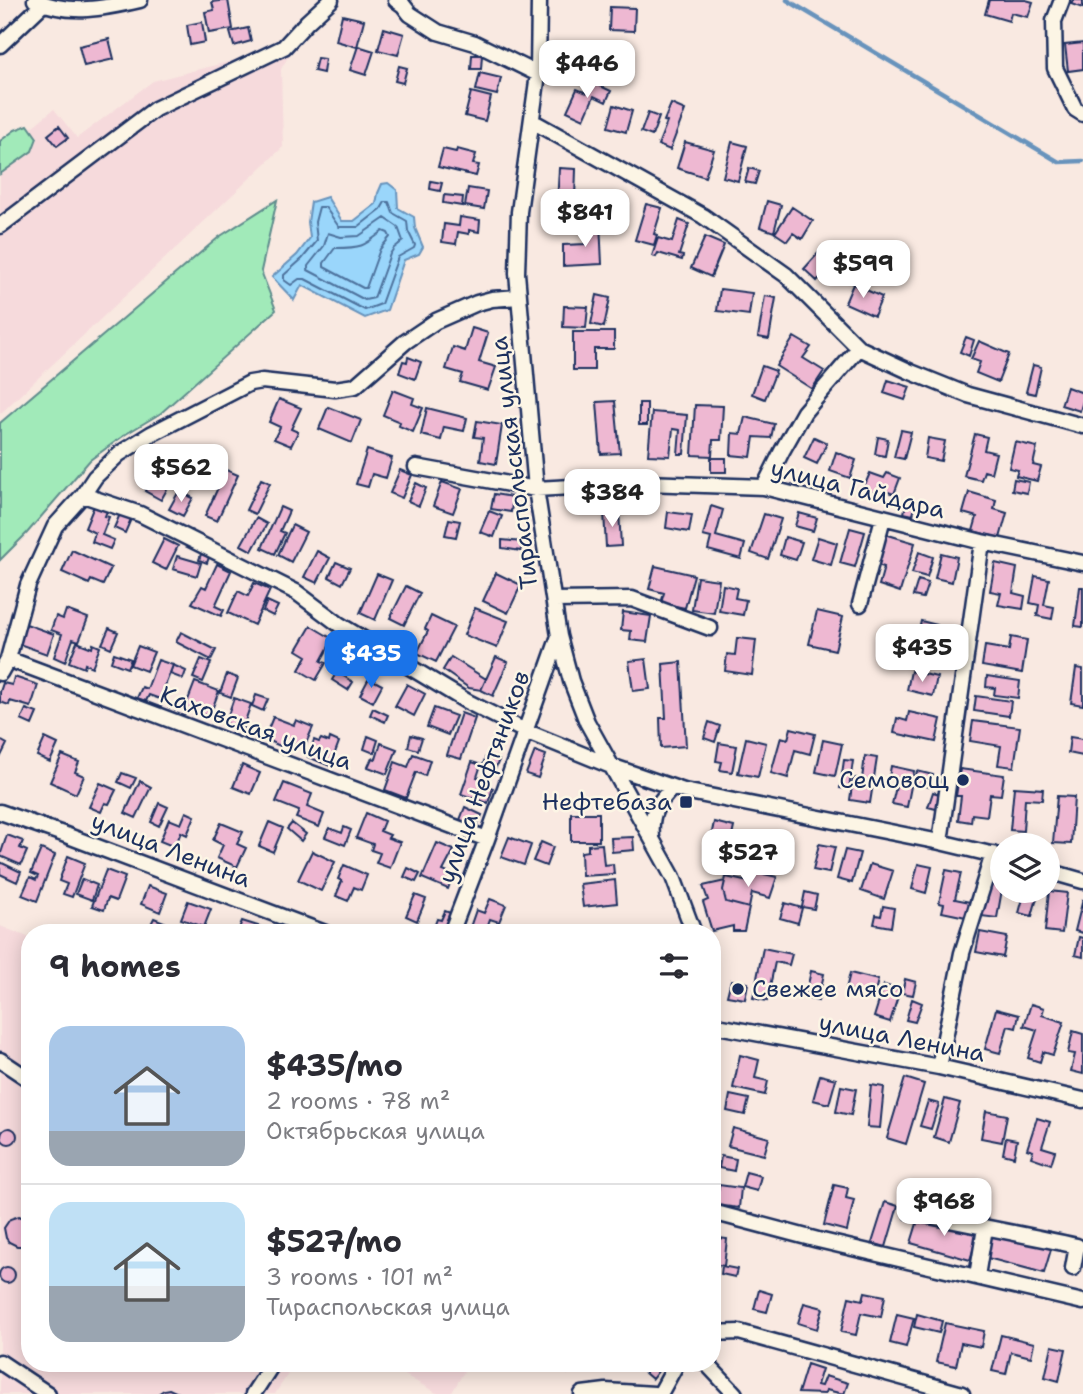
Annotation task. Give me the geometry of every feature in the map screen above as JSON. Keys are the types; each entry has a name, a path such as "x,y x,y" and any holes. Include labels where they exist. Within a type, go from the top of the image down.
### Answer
{"street":[{"path":"0,45 39,2 72,10 102,9 140,0"},
{"path":"0,226 155,109 284,47 331,0"},
{"path":"396,0 410,14 438,32 475,44 538,74"},
{"name":"Тираспольская улица","path":"539,0 538,74 519,212 517,273 536,489 559,636 571,681 587,722 673,877 692,924"},
{"path":"1062,0 1054,21 1055,68 1075,109 1083,114"},
{"path":"532,121 703,216 786,275 859,348 968,395 1083,426"},
{"path":"0,673 8,660 28,586 55,526 95,477 119,454 151,434 250,383 262,381 335,389 355,386 405,342 436,321 477,303 518,297"},
{"path":"764,487 804,412 859,348"},
{"name":"улица Гайдара","path":"416,467 536,489 645,483 764,487 982,542 1083,564"},
{"path":"83,495 140,514 296,592 340,625 454,694 525,731 611,766 672,788 990,853"},
{"path":"860,604 883,517"},
{"path":"940,842 982,542"},
{"path":"554,600 632,598 709,628"},
{"name":"улица Нефтяников","path":"455,924 488,839 559,636"},
{"name":"Каховская улица","path":"8,660 488,839"},
{"path":"652,842 654,811 672,788"},
{"name":"улица Ленина","path":"0,812 301,924"},
{"path":"1060,874 1083,881"},
{"path":"939,1066 962,954 990,877"},
{"name":"улица Ленина","path":"721,1026 939,1066 1083,1100"},
{"path":"0,1060 21,1074"},
{"path":"911,1212 1077,1246 1073,1268"},
{"path":"721,1214 1083,1302"},
{"path":"977,1276 985,1228"},
{"path":"721,1333 739,1332 962,1394"},
{"path":"0,1362 48,1394"},
{"path":"253,1394 267,1372"},
{"path":"660,1394 672,1372"},
{"path":"714,1372 735,1394"},
{"path":"582,1394 606,1391 654,1394"}],"shaded area":[{"path":"281,38 294,47 281,69 283,147 0,414 0,153 54,109 77,138 153,81 263,53"},
{"path":"0,926 21,934 21,1372 289,1372 275,1394 0,1394"},
{"path":"400,1372 464,1372 451,1394 438,1394"}],"green space":[{"path":"28,125 37,138 32,151 0,174 0,141 15,130"},
{"path":"277,200 261,271 276,310 161,413 90,460 0,560 0,423 219,237"}],"water":[{"path":"388,183 397,190 398,208 414,217 415,228 423,247 419,254 404,260 387,310 365,318 302,285 294,300 272,277 297,255 310,238 308,222 311,202 327,197 342,221 354,221 376,204 382,184"}],"building":[{"path":"228,0 233,29 209,33 205,12 214,10 212,2"},
{"path":"989,0 1033,2 1028,17 1011,13 1009,21 985,14"},
{"path":"1073,0 1083,0 1083,8 1071,4"},
{"path":"610,7 635,8 634,31 609,30"},
{"path":"342,15 364,20 357,47 336,41"},
{"path":"202,22 205,42 190,45 187,25"},
{"path":"248,28 251,41 234,46 230,32"},
{"path":"384,28 404,34 398,55 378,50"},
{"path":"109,39 114,59 84,66 79,46"},
{"path":"1083,43 1083,69 1068,71 1065,45"},
{"path":"358,46 374,51 366,75 350,70"},
{"path":"472,55 482,55 481,69 471,69"},
{"path":"317,58 325,59 323,73 314,71"},
{"path":"399,66 407,68 403,83 395,81"},
{"path":"480,73 501,78 497,95 476,90"},
{"path":"592,82 611,91 606,102 594,96 584,119 567,111 577,89 587,93"},
{"path":"471,92 491,97 485,121 465,116"},
{"path":"671,104 685,110 670,150 658,145"},
{"path":"614,105 632,111 626,132 608,127"},
{"path":"648,113 659,117 652,136 641,132"},
{"path":"59,126 68,138 57,146 48,135"},
{"path":"685,142 714,150 705,177 677,168"},
{"path":"732,142 747,146 738,181 723,177"},
{"path":"443,149 476,154 473,164 479,165 476,176 438,167"},
{"path":"559,168 576,169 575,199 591,199 590,217 571,216 572,206 557,205"},
{"path":"749,168 759,171 755,184 745,182"},
{"path":"431,181 442,183 440,191 430,189"},
{"path":"468,188 487,191 484,209 465,206"},
{"path":"444,195 463,197 462,206 443,203"},
{"path":"767,201 781,205 774,232 760,227"},
{"path":"646,204 662,208 654,234 657,235 654,245 635,240"},
{"path":"792,207 813,221 802,239 793,233 787,241 775,233"},
{"path":"460,217 480,220 479,232 458,232 456,244 442,242 444,224 459,226"},
{"path":"679,220 689,224 679,255 683,256 682,260 658,253 656,257 652,256 658,238 672,242"},
{"path":"600,222 602,264 563,266 563,245 586,244 585,223"},
{"path":"705,237 724,245 711,277 691,268"},
{"path":"822,249 835,261 817,281 804,269"},
{"path":"853,284 882,297 874,316 845,303"},
{"path":"720,289 752,293 749,315 717,311"},
{"path":"597,295 610,298 604,327 591,324"},
{"path":"765,296 776,298 769,339 758,337"},
{"path":"564,306 588,307 586,328 563,327"},
{"path":"472,328 488,333 479,362 496,367 488,390 460,382 463,374 446,369 453,347 465,351"},
{"path":"573,332 614,332 614,349 594,349 594,370 573,370"},
{"path":"794,337 811,347 803,358 824,371 812,389 776,366"},
{"path":"966,337 974,340 969,356 960,352"},
{"path":"979,341 1009,354 998,382 976,373 980,362 971,359"},
{"path":"408,357 421,362 415,379 399,373 403,361 407,362"},
{"path":"1033,365 1041,367 1035,394 1026,392"},
{"path":"762,366 776,371 765,399 752,394"},
{"path":"888,380 910,387 905,400 884,393"},
{"path":"1067,387 1083,393 1080,411 1061,405"},
{"path":"393,390 414,398 412,404 423,408 413,432 399,426 400,422 383,415"},
{"path":"279,399 301,408 291,429 298,432 291,446 274,439 280,427 269,422"},
{"path":"615,401 620,453 601,454 597,402"},
{"path":"639,403 647,403 647,425 639,425"},
{"path":"695,405 723,406 721,440 713,440 712,456 692,455"},
{"path":"328,407 361,420 352,443 319,429"},
{"path":"427,408 467,418 464,431 444,427 441,440 421,435"},
{"path":"652,412 687,415 684,454 678,454 680,430 673,429 670,456 648,455"},
{"path":"745,417 774,424 771,438 754,437 751,457 731,455 732,433 741,434"},
{"path":"477,421 502,425 496,464 480,461 483,438 474,437"},
{"path":"901,430 911,432 904,459 894,457"},
{"path":"975,434 987,437 984,450 996,453 991,473 984,471 981,480 964,476"},
{"path":"814,437 827,443 817,464 804,458"},
{"path":"878,437 888,439 885,456 875,454"},
{"path":"928,438 945,441 941,461 925,458"},
{"path":"1015,442 1037,447 1033,465 1041,467 1037,481 1016,476 1018,470 1009,468"},
{"path":"367,450 392,458 386,478 372,474 368,487 356,484"},
{"path":"836,452 856,460 850,478 830,471"},
{"path":"711,458 726,458 726,472 711,472"},
{"path":"159,464 175,472 179,464 196,473 189,485 174,477 161,500 145,491"},
{"path":"226,470 238,475 217,521 205,516"},
{"path":"400,470 412,475 402,498 390,493"},
{"path":"870,473 884,478 887,473 900,478 894,494 882,490 879,495 863,489"},
{"path":"261,479 270,483 255,514 246,510"},
{"path":"1014,479 1029,482 1027,493 1012,490"},
{"path":"442,482 462,489 453,513 433,506"},
{"path":"416,483 426,488 419,506 408,501"},
{"path":"179,491 193,498 183,516 169,509"},
{"path":"969,492 996,500 994,509 1007,513 1000,538 973,531 977,517 963,513"},
{"path":"494,494 513,497 511,512 491,509"},
{"path":"907,500 916,502 913,515 904,513"},
{"path":"96,501 109,506 105,516 109,517 102,535 114,540 110,549 92,542 95,533 85,528"},
{"path":"711,506 723,510 716,536 745,544 741,559 708,550 711,538 703,536"},
{"path":"280,507 289,511 280,531 285,533 275,554 262,548"},
{"path":"489,511 502,516 494,537 480,532"},
{"path":"619,511 621,546 606,547 604,512"},
{"path":"668,512 692,515 689,532 666,528"},
{"path":"799,513 817,518 813,531 795,526"},
{"path":"120,514 131,519 125,533 114,528"},
{"path":"764,514 781,519 768,559 751,553"},
{"path":"256,518 267,524 252,551 241,545"},
{"path":"449,519 460,521 456,537 445,535"},
{"path":"292,525 306,532 291,562 278,555"},
{"path":"850,528 865,532 855,567 840,563"},
{"path":"885,534 915,543 900,592 879,585 884,567 877,565"},
{"path":"785,537 802,542 796,560 780,555"},
{"path":"818,537 837,543 831,565 811,559"},
{"path":"164,539 178,546 166,570 152,563"},
{"path":"502,540 522,542 521,551 502,548"},
{"path":"72,550 111,568 103,585 91,580 89,584 62,572"},
{"path":"317,551 330,558 317,583 304,577"},
{"path":"919,552 933,557 927,577 912,573"},
{"path":"941,553 957,557 952,582 935,578"},
{"path":"201,554 209,557 207,563 199,560"},
{"path":"177,556 201,563 197,576 173,569"},
{"path":"336,562 350,568 342,584 329,577"},
{"path":"995,563 1017,568 1013,593 1025,596 1023,609 998,605 1001,593 990,591"},
{"path":"217,564 231,571 215,606 224,610 221,616 192,603 202,586 206,588"},
{"path":"655,566 694,575 685,608 661,603 664,593 649,589"},
{"path":"496,573 521,585 508,613 483,601"},
{"path":"377,574 392,580 375,620 360,613"},
{"path":"1035,576 1049,579 1044,605 1054,607 1052,619 1037,616 1039,605 1030,603"},
{"path":"697,577 719,580 714,613 692,610"},
{"path":"918,580 928,583 923,598 913,596"},
{"path":"254,583 270,590 254,625 228,613 238,591 248,596"},
{"path":"723,585 737,588 735,598 746,600 743,615 719,611"},
{"path":"406,586 420,593 404,625 390,618"},
{"path":"1080,587 1083,587 1083,627 1075,626"},
{"path":"267,601 278,606 273,616 263,611"},
{"path":"475,608 508,621 497,648 464,635"},
{"path":"66,610 88,618 79,641 73,639 65,662 54,657 62,634 51,630 56,616 63,619"},
{"path":"817,611 843,617 835,650 809,644"},
{"path":"623,612 651,616 647,642 630,640 631,631 621,630"},
{"path":"431,616 454,627 436,662 417,653 428,631 425,629"},
{"path":"921,621 937,625 934,636 958,641 954,661 928,656 929,650 915,647"},
{"path":"26,624 54,634 47,654 19,644"},
{"path":"311,626 333,639 321,661 326,663 316,680 299,670 307,656 297,650"},
{"path":"109,628 118,632 111,648 102,644"},
{"path":"181,632 216,650 211,660 176,642"},
{"path":"1011,637 1027,640 1022,673 982,666 985,646 1009,650"},
{"path":"737,638 756,640 752,675 725,671 727,654 735,655"},
{"path":"344,641 358,648 346,670 333,663"},
{"path":"77,642 92,648 93,644 100,647 92,667 85,664 84,668 69,662"},
{"path":"138,646 154,652 146,671 130,665"},
{"path":"114,653 131,659 127,668 111,662"},
{"path":"451,657 486,679 481,690 469,688 443,670"},
{"path":"496,657 508,662 493,696 481,690"},
{"path":"201,659 211,663 203,682 193,678"},
{"path":"646,659 650,689 633,691 629,661"},
{"path":"158,660 173,665 160,699 149,695 146,701 137,698 142,687 147,689"},
{"path":"681,662 686,746 661,748 660,718 666,718 663,664"},
{"path":"173,665 186,671 183,679 170,674"},
{"path":"1076,668 1083,669 1083,705 1071,703"},
{"path":"911,671 937,677 933,696 907,690"},
{"path":"337,672 353,682 348,690 332,680"},
{"path":"227,674 238,678 231,697 220,693"},
{"path":"987,676 1020,681 1018,698 994,695 995,688 986,687"},
{"path":"14,677 38,685 31,707 10,701 9,705 0,702 3,683 12,685"},
{"path":"369,678 382,685 373,702 360,695"},
{"path":"195,682 219,691 209,717 185,708"},
{"path":"407,684 425,694 414,716 395,706"},
{"path":"256,695 268,699 263,711 252,706"},
{"path":"976,696 1011,701 1009,716 974,711"},
{"path":"234,698 251,704 242,730 225,724"},
{"path":"373,708 388,715 385,722 370,715"},
{"path":"434,708 456,716 448,735 427,727"},
{"path":"26,709 37,713 32,725 21,720"},
{"path":"909,712 941,719 936,742 894,733 897,718 907,721"},
{"path":"461,713 475,718 461,759 447,755"},
{"path":"273,717 294,725 296,720 313,727 304,748 290,742 287,749 264,739"},
{"path":"973,721 1020,727 1014,767 998,765 1001,746 970,741"},
{"path":"709,722 720,726 715,742 704,738"},
{"path":"791,728 815,734 810,754 795,750 788,778 771,773 781,737 788,739"},
{"path":"411,735 422,738 418,750 408,747"},
{"path":"368,736 378,740 374,753 364,749"},
{"path":"1070,737 1083,739 1083,756 1068,753"},
{"path":"45,738 58,744 50,762 37,756"},
{"path":"330,738 339,742 330,766 308,757 314,740 329,742"},
{"path":"746,738 766,743 758,777 738,773"},
{"path":"0,740 7,744 0,758"},
{"path":"823,740 842,744 835,776 816,772"},
{"path":"381,743 397,749 387,774 368,767 372,758 376,759"},
{"path":"719,743 737,746 732,772 720,770 722,762 716,761"},
{"path":"535,751 546,755 538,778 526,774"},
{"path":"413,754 430,760 425,776 416,772 406,798 385,790 395,762 408,767"},
{"path":"62,755 79,762 75,772 84,776 76,794 50,782"},
{"path":"486,756 499,760 494,772 482,767"},
{"path":"865,756 877,758 870,803 850,800 853,778 862,779"},
{"path":"844,760 853,761 849,789 840,788"},
{"path":"472,762 481,765 477,777 488,780 486,785 493,788 488,803 461,794"},
{"path":"242,765 260,773 251,794 233,787"},
{"path":"891,766 914,771 907,807 892,804 898,778 889,777"},
{"path":"960,769 1004,775 1001,795 990,794 987,816 972,814 971,822 958,820 961,796 956,796"},
{"path":"917,771 933,775 930,787 914,783"},
{"path":"122,773 136,778 131,788 118,782"},
{"path":"140,781 151,787 136,818 125,813"},
{"path":"100,783 116,790 109,804 105,803 101,812 89,807"},
{"path":"284,783 312,794 307,807 324,814 319,827 296,818 299,811 276,802"},
{"path":"1014,787 1043,789 1042,800 1025,799 1023,831 1010,830"},
{"path":"933,792 945,796 940,810 928,807"},
{"path":"1057,796 1074,797 1071,844 1060,843 1060,833 1054,833"},
{"path":"159,803 168,807 159,826 151,822"},
{"path":"465,807 482,815 476,827 460,820"},
{"path":"186,812 195,816 187,835 181,832 175,847 160,841 169,819 181,824"},
{"path":"366,813 384,821 380,831 390,835 388,838 400,842 390,868 376,863 380,853 371,850 373,844 356,838"},
{"path":"571,813 599,813 599,841 571,841"},
{"path":"269,822 283,828 273,852 259,846"},
{"path":"714,822 734,827 731,841 740,843 736,864 725,862 727,851 709,847"},
{"path":"221,823 243,832 237,844 246,848 237,867 217,858 223,845 213,840"},
{"path":"292,823 306,834 301,841 287,829"},
{"path":"344,827 351,830 345,845 325,837 329,828 342,833"},
{"path":"7,835 23,841 20,848 27,851 21,865 0,856"},
{"path":"509,837 531,845 524,865 501,857"},
{"path":"633,837 634,850 612,852 611,838"},
{"path":"541,842 553,847 546,866 533,861"},
{"path":"437,843 454,850 443,871 453,875 448,889 422,878"},
{"path":"602,844 604,865 613,864 614,874 582,876 581,852 588,851 588,845"},
{"path":"819,844 835,847 829,873 813,870"},
{"path":"41,849 55,855 37,901 22,895 30,877 36,880 38,876 31,873"},
{"path":"772,849 787,854 781,870 766,865"},
{"path":"845,850 860,853 852,883 837,879"},
{"path":"312,851 335,862 321,891 298,880"},
{"path":"68,856 85,863 72,897 63,894 67,884 59,881"},
{"path":"0,862 21,872 17,882 0,874"},
{"path":"870,864 893,871 884,899 861,891"},
{"path":"918,864 932,867 926,893 912,889"},
{"path":"344,865 367,875 361,890 354,887 348,901 336,896 342,881 338,879"},
{"path":"408,868 420,874 416,882 404,877"},
{"path":"106,870 125,877 116,901 108,898 104,910 92,906"},
{"path":"946,870 961,873 955,899 970,902 966,917 942,912 944,904 939,903"},
{"path":"751,871 777,877 770,898 752,893 749,908 726,902 723,890 726,877 749,882"},
{"path":"82,879 97,885 92,900 76,894"},
{"path":"615,880 617,903 583,907 580,884"},
{"path":"725,881 723,890 726,902 749,908 744,931 733,931 733,926 721,929 721,924 710,924 703,902 708,900 703,886"},
{"path":"987,881 990,882 990,903 1000,903 997,918 981,916"},
{"path":"148,886 167,893 160,912 141,904"},
{"path":"805,892 817,895 814,909 802,907"},
{"path":"1060,892 1067,893 1062,933 1045,931 1048,903 1060,903"},
{"path":"415,895 426,899 417,921 406,916"},
{"path":"490,899 506,905 499,922 490,919 488,924 471,924 476,910 484,913"},
{"path":"1083,899 1083,933 1075,931"},
{"path":"188,901 211,909 205,924 181,919"},
{"path":"785,903 802,908 798,923 780,918"},
{"path":"1022,903 1036,903 1032,916 1019,913"},
{"path":"883,906 894,908 891,927 874,924 876,915 881,916"},
{"path":"445,911 453,914 449,924 435,924 437,919 441,920"},
{"path":"154,918 169,924 151,924"},
{"path":"980,932 1007,937 1003,957 976,952"},
{"path":"1079,937 1083,938 1083,957 1075,955"},
{"path":"763,948 792,954 789,965 775,962 767,1001 753,998"},
{"path":"811,971 824,974 818,1001 805,998"},
{"path":"850,973 878,980 874,996 846,989"},
{"path":"905,979 916,982 913,995 902,993"},
{"name":"Свежее мясо","path":"731,980 748,983 745,999 727,996"},
{"path":"884,985 900,990 890,1022 874,1017"},
{"path":"912,999 922,1003 915,1022 906,1020"},
{"path":"1031,1004 1044,1008 1042,1015 1064,1022 1053,1055 1043,1052 1040,1062 1028,1058 1037,1030 1024,1026"},
{"path":"996,1009 1019,1015 1016,1028 1008,1026 1000,1053 985,1049"},
{"path":"1073,1031 1083,1034 1083,1074 1071,1071 1075,1054 1068,1053"},
{"path":"740,1055 759,1060 755,1078 768,1081 765,1095 733,1088"},
{"path":"820,1075 836,1079 829,1104 813,1100"},
{"path":"905,1078 924,1084 906,1144 887,1138"},
{"path":"871,1085 884,1087 880,1128 867,1127"},
{"path":"841,1086 856,1089 851,1115 836,1112"},
{"path":"730,1095 749,1099 745,1115 727,1111"},
{"path":"945,1099 960,1103 949,1142 934,1137"},
{"path":"928,1101 939,1104 931,1129 920,1126"},
{"path":"986,1111 1007,1115 1002,1142 981,1138"},
{"path":"1037,1118 1050,1122 1042,1147 1055,1151 1051,1164 1031,1157 1033,1151 1027,1149"},
{"path":"6,1128 12,1128 17,1136 15,1142 6,1144 1,1139 1,1133"},
{"path":"733,1128 769,1138 764,1155 728,1146"},
{"path":"1006,1138 1017,1140 1014,1157 1003,1154"},
{"path":"721,1156 736,1159 734,1171 721,1168"},
{"path":"746,1172 761,1176 757,1191 742,1187"},
{"path":"721,1185 741,1188 739,1208 721,1206"},
{"path":"834,1185 848,1188 846,1198 854,1200 847,1231 824,1225"},
{"path":"885,1202 898,1206 886,1247 872,1243"},
{"path":"21,1217 21,1246 9,1242 6,1238 4,1228 10,1219"},
{"path":"919,1217 978,1234 970,1260 911,1243"},
{"path":"992,1230 1052,1246 1044,1273 984,1257"},
{"path":"721,1238 727,1239 724,1266 721,1266"},
{"path":"722,1266 737,1269 735,1277 721,1274"},
{"path":"7,1267 13,1269 13,1281 7,1283 1,1281 -1,1275 1,1269"},
{"path":"759,1290 772,1294 767,1312 754,1309"},
{"path":"865,1292 885,1296 881,1317 861,1313 856,1335 841,1332 849,1297 863,1300"},
{"path":"804,1303 823,1308 817,1329 798,1323"},
{"path":"897,1314 914,1318 906,1347 890,1343"},
{"path":"917,1314 942,1321 939,1333 914,1327"},
{"path":"945,1323 984,1331 981,1347 961,1343 956,1366 936,1362"},
{"path":"1001,1335 1034,1343 1031,1357 1011,1352 1006,1374 992,1371"},
{"path":"1052,1346 1066,1349 1059,1381 1045,1377"},
{"path":"807,1364 822,1369 817,1385 821,1386 825,1376 848,1383 844,1394 826,1390 825,1394 798,1393"},
{"path":"644,1372 657,1372 652,1379"},
{"path":"169,1389 180,1394 158,1394 164,1390"}],"waterway":[{"path":"787,0 1059,162 1083,161"}],"place":[{"name":"Семовощ","path":"963,780"},
{"name":"Нефтебаза","path":"686,802"},
{"name":"Свежее мясо","path":"738,989"}]}
